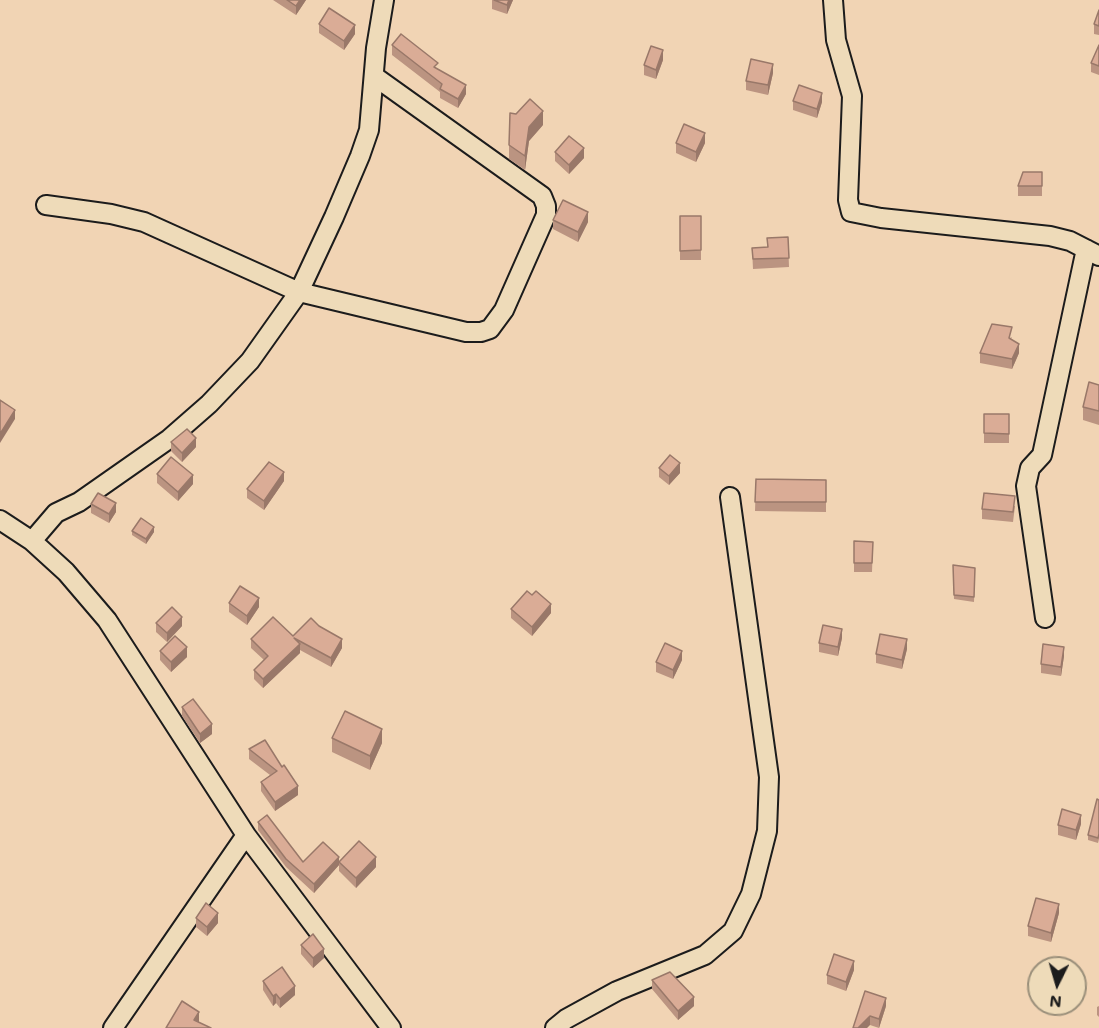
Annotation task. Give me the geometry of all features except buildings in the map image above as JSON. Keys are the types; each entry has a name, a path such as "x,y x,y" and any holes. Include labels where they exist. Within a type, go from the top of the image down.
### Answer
{"street":[{"path":"32,541 56,513 79,502 169,439 209,404 250,360 299,292 360,156 369,130 376,48 384,0"},
{"path":"833,0 836,40 852,96 848,200 851,212 881,218 1050,236 1070,241 1093,252 1042,455 1030,468 1026,486 1045,618"},
{"path":"46,206 111,214 144,222 299,292 466,332 481,332 490,329 504,310 546,215 546,206 542,196 374,76"},
{"path":"555,1028 566,1019 617,990 705,955 733,931 751,894 767,831 769,777 730,497"},
{"path":"1,522 32,541 66,572 107,620 246,835 391,1028"},
{"path":"113,1028 246,835"}]}
